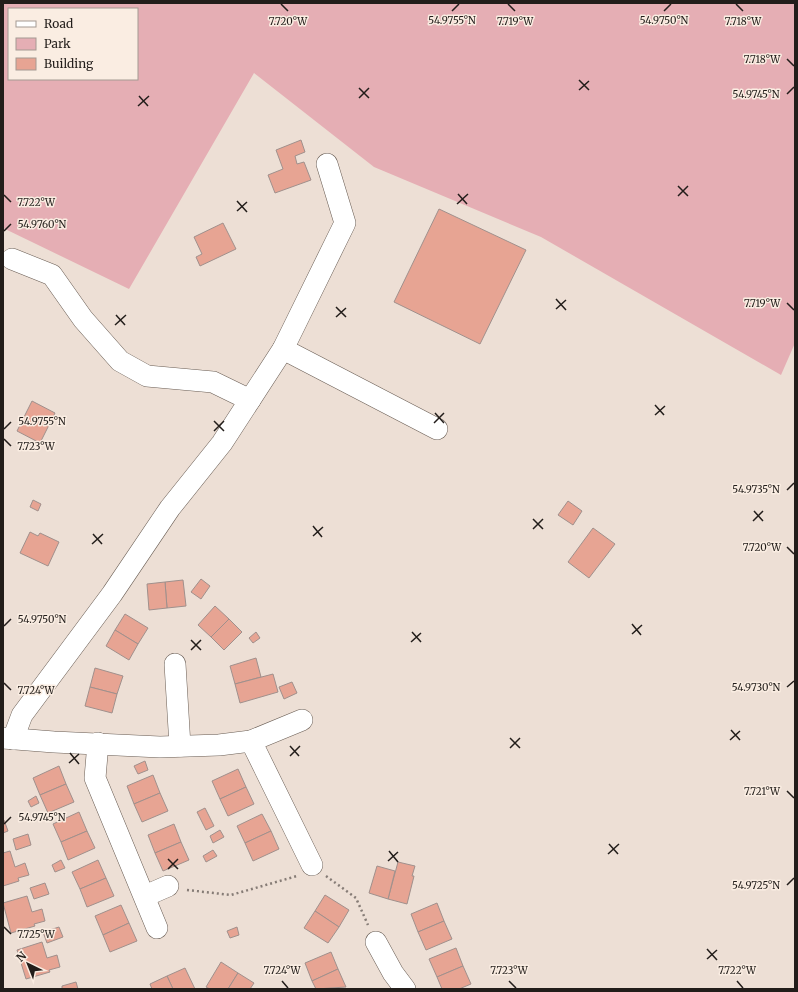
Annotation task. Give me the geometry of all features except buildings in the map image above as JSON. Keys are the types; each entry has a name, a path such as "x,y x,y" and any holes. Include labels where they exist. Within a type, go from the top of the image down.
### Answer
{"street":[{"path":"302,720 251,741 218,745 180,746 54,742 8,738 22,715 112,594 170,508 222,443 283,349 345,223 327,164"},
{"path":"12,259 52,275 83,319 120,360 147,376 213,382 250,400"},
{"path":"283,349 436,429"},
{"path":"175,664 180,746"},
{"path":"251,741 312,865"},
{"path":"98,743 95,778 157,928"},
{"path":"144,896 168,886"},
{"path":"376,942 393,973 405,989"}],"path":[{"path":"168,886 174,891 186,890 231,895 303,874 312,865 356,898 376,942"}],"green space":[{"path":"3,3 795,3 795,343 781,375 541,237 374,167 254,73 129,289 3,228"}]}
